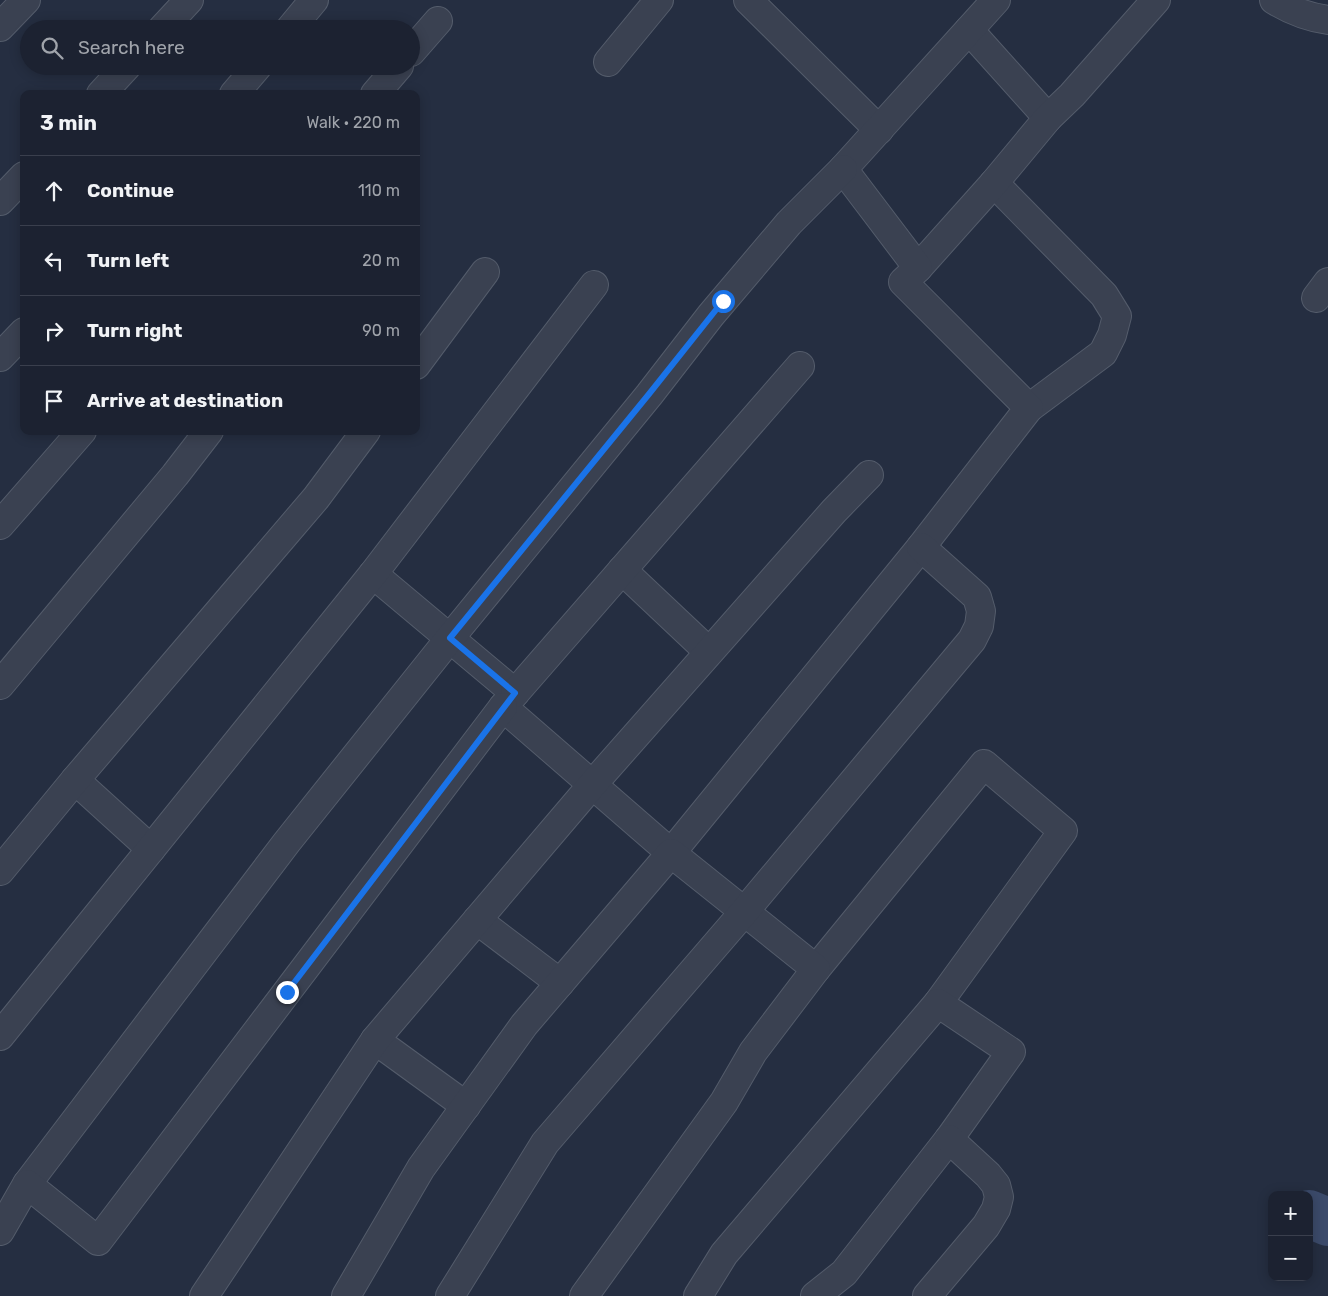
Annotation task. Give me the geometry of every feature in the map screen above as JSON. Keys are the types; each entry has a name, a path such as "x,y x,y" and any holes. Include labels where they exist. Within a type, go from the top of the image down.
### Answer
{"street":[{"path":"0,27 26,0"},
{"path":"170,20 189,0"},
{"path":"297,20 314,0"},
{"path":"608,62 659,0"},
{"path":"748,0 879,130"},
{"path":"0,1231 27,1184 281,850 711,315 789,223 843,169 996,0"},
{"path":"1029,408 903,282 918,268 994,183 1048,118 1072,95 1156,0"},
{"path":"1274,0 1285,7 1310,17 1328,20"},
{"path":"420,42 438,21"},
{"path":"969,30 1048,118"},
{"path":"105,90 119,75"},
{"path":"237,90 250,75"},
{"path":"378,90 391,75"},
{"path":"843,169 918,268"},
{"path":"0,202 20,180"},
{"path":"346,1296 421,1168 524,1025 671,852 921,547 1029,408 1103,353 1112,335 1117,316 1104,295 994,183"},
{"path":"420,360 486,272"},
{"path":"0,1036 373,574 594,285"},
{"path":"0,357 20,336"},
{"path":"27,1184 98,1242 509,700 800,366"},
{"path":"0,525 79,435"},
{"path":"0,684 175,475 206,435"},
{"path":"0,871 75,780 316,498 363,435"},
{"path":"204,1296 375,1040 592,785 834,511 869,475"},
{"path":"450,1296 545,1143 744,912 972,640 979,626 981,611 977,597 921,547"},
{"path":"622,570 709,652"},
{"path":"373,574 450,638 592,785 744,912 816,969"},
{"path":"584,1296 724,1102 754,1052 816,969 984,764 1062,831 938,1003 724,1254 698,1296"},
{"path":"75,780 151,849"},
{"path":"477,920 560,983"},
{"path":"815,1296 844,1273 949,1139 1011,1052 938,1003"},
{"path":"375,1040 466,1106"},
{"path":"927,1296 986,1226 996,1210 999,1197 996,1185 988,1175 949,1139"}],"waterway":[{"path":"1313,1216 1328,1222"}],"route":[{"path":"287,992 515,693 450,638 723,301"}]}
